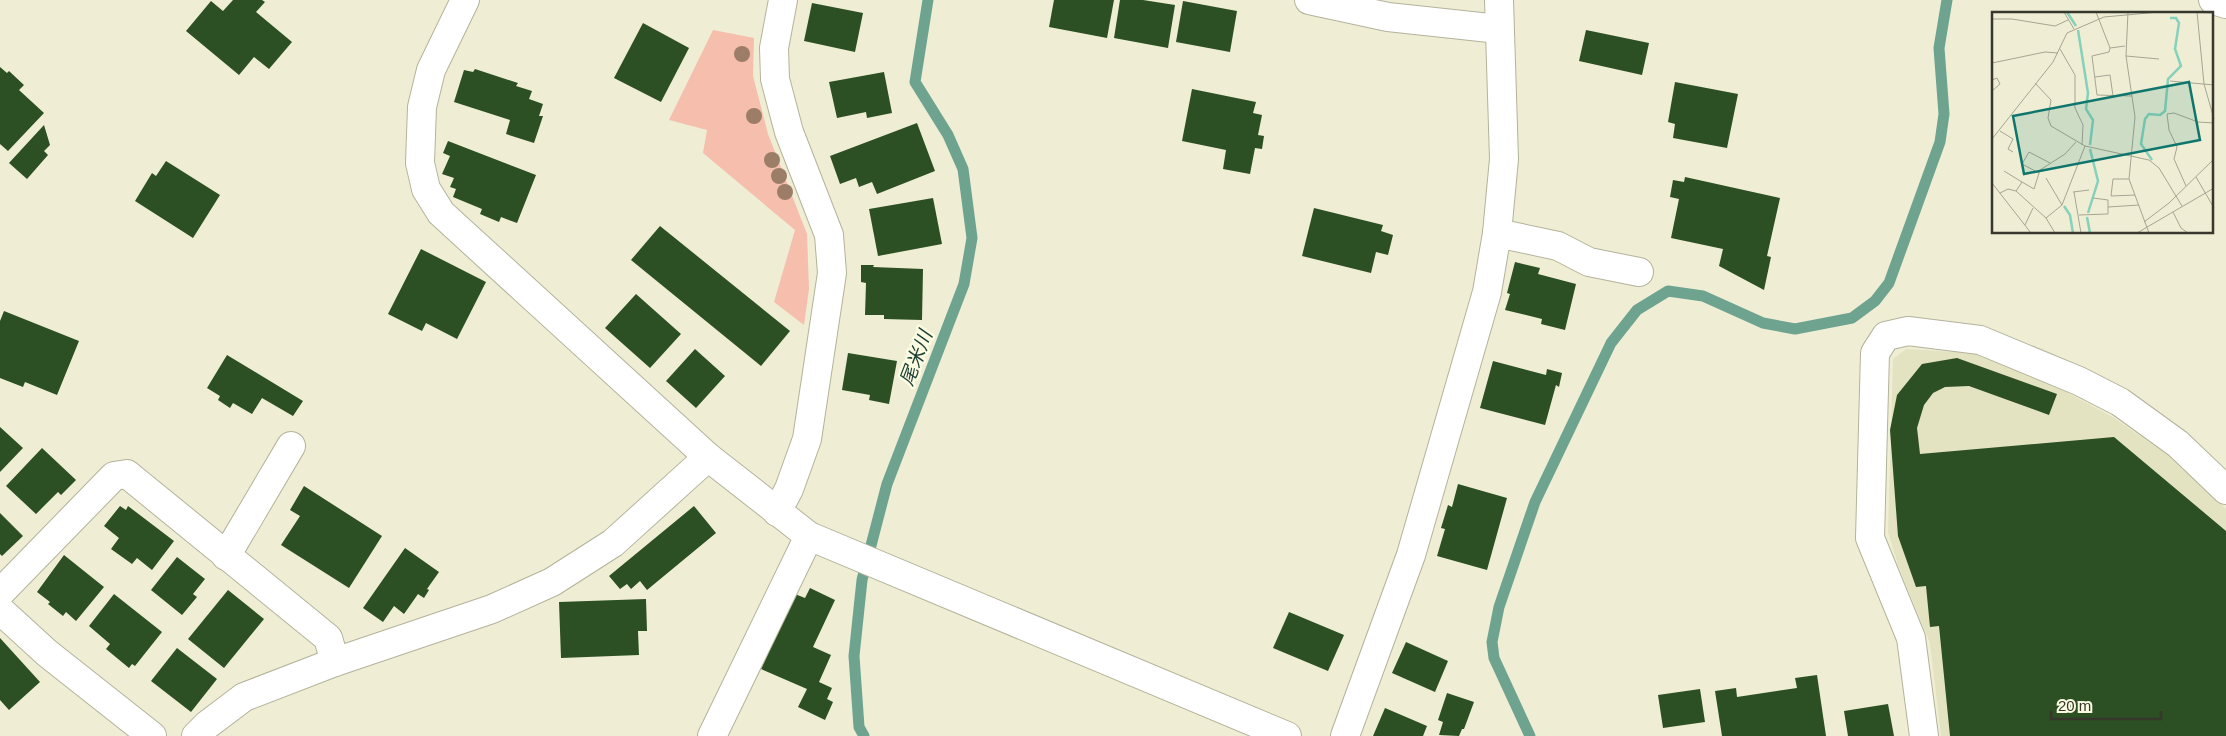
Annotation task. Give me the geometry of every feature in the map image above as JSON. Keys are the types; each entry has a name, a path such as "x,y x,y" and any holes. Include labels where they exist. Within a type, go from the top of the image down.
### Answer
{"street":[{"path":"465,0 431,70 422,107 420,163 426,189 441,213 708,457 809,536 1287,736"},
{"path":"777,512 789,489 807,439 832,273 830,235 788,132 775,79 774,48 783,0"},
{"path":"1309,0 1388,17 1499,29"},
{"path":"1345,736 1412,555 1487,292 1497,233 1504,159 1499,29 1500,0"},
{"path":"2213,0 2226,4"},
{"path":"1497,233 1558,246 1589,262 1639,272"},
{"path":"1924,736 1911,638 1870,538 1875,354 1886,336 1908,331 1980,340 2079,381 2120,402 2178,444 2226,490"},
{"path":"226,556 291,446"},
{"path":"196,736 207,725 244,697 336,662 492,609 552,582 613,543 708,457"},
{"path":"0,593 114,476 127,474 328,638 336,662"},
{"path":"712,736 809,536"},
{"path":"0,610 47,653 152,736"}],"shaded area":[{"path":"713,30 754,38 753,76 768,134 807,234 809,289 804,325 774,302 795,230 703,153 707,130 669,120"},
{"path":"1906,349 1973,353 2048,382 2114,418 2172,458 2226,509 2226,736 1941,736 1930,643 1898,565 1888,532 1893,359"}],"building":[{"path":"233,0 262,0 265,2 256,12 292,42 269,69 254,57 239,75 186,31 211,1 223,11"},
{"path":"1054,0 1114,0 1107,38 1049,27"},
{"path":"1120,0 1143,0 1175,5 1168,48 1114,38"},
{"path":"1183,1 1237,11 1230,52 1176,42"},
{"path":"812,3 863,13 855,52 804,41"},
{"path":"643,23 689,48 661,102 614,78"},
{"path":"1586,30 1649,43 1642,75 1579,61"},
{"path":"0,67 7,73 9,71 24,85 19,90 44,113 8,151 0,144"},
{"path":"475,69 518,83 516,86 532,91 529,99 543,104 539,116 543,116 534,143 506,134 510,120 454,102 464,70 473,72"},
{"path":"884,72 892,113 867,118 866,112 837,118 829,82"},
{"path":"1675,82 1738,94 1727,148 1673,138 1675,124 1668,122"},
{"path":"1192,89 1256,102 1253,113 1262,115 1258,135 1264,136 1262,149 1255,148 1250,174 1223,169 1226,150 1182,141"},
{"path":"917,123 935,171 877,194 872,182 859,187 856,178 840,184 830,156"},
{"path":"44,125 50,145 44,151 48,155 27,179 9,163"},
{"path":"448,141 536,175 517,223 501,217 499,222 480,214 482,209 453,197 456,189 450,187 454,178 442,174 450,156 443,153"},
{"path":"166,161 220,195 193,238 135,201 152,173 156,176"},
{"path":"1685,177 1780,198 1767,256 1771,257 1764,290 1719,266 1723,249 1671,238 1679,199 1670,197 1673,180 1684,182"},
{"path":"933,198 942,244 878,256 869,209"},
{"path":"1314,208 1383,225 1381,231 1393,235 1388,255 1376,252 1371,273 1302,256"},
{"path":"660,226 790,331 761,366 631,260"},
{"path":"421,249 486,282 457,339 426,323 422,331 388,314"},
{"path":"1515,262 1540,268 1538,274 1576,284 1565,330 1541,324 1542,319 1505,310 1510,294 1507,293"},
{"path":"861,265 923,269 922,320 884,319 884,315 865,315 866,283 861,282"},
{"path":"636,294 681,334 650,368 605,328"},
{"path":"4,311 79,341 57,395 25,382 23,387 0,378 0,321"},
{"path":"695,349 725,376 696,408 666,381"},
{"path":"848,353 897,361 889,404 869,400 870,395 842,390"},
{"path":"227,355 303,401 293,416 262,398 252,414 233,403 230,408 218,400 220,396 207,388"},
{"path":"1957,358 2057,394 2049,415 1969,386 1945,387 1933,393 1924,405 1917,428 1920,454 2114,437 2226,531 2226,736 1950,736 1939,626 1930,627 1926,586 1916,587 1898,536 1890,430 1897,395 1922,364"},
{"path":"1493,361 1546,375 1547,369 1562,373 1559,387 1556,385 1545,425 1480,408"},
{"path":"0,427 23,448 0,472"},
{"path":"42,448 76,480 61,495 58,492 36,514 6,486"},
{"path":"1458,484 1507,498 1487,570 1437,556 1445,529 1441,528 1448,505 1452,507"},
{"path":"304,486 382,536 349,588 281,545 300,516 290,510"},
{"path":"120,506 126,510 128,506 174,541 152,570 137,558 132,564 111,549 119,538 104,526"},
{"path":"694,506 716,533 647,590 640,581 631,589 627,584 620,589 609,576"},
{"path":"0,513 23,536 2,556 0,554"},
{"path":"405,548 439,572 427,589 429,590 424,598 418,594 404,614 394,606 383,622 363,608"},
{"path":"64,555 104,587 76,621 66,612 63,616 37,592"},
{"path":"177,557 205,579 193,594 197,597 182,615 151,590"},
{"path":"810,588 835,600 813,647 831,655 819,682 832,688 827,699 833,702 825,720 798,707 807,689 761,669 795,594 805,598"},
{"path":"228,590 264,619 224,668 188,639"},
{"path":"114,594 162,632 135,666 132,664 129,668 106,649 110,644 89,626"},
{"path":"646,599 647,631 638,631 639,655 561,658 559,602"},
{"path":"1289,612 1344,635 1328,671 1273,648"},
{"path":"0,638 40,682 9,710 0,700"},
{"path":"1406,642 1448,661 1435,692 1392,673"},
{"path":"177,648 217,679 191,712 151,681"},
{"path":"1817,675 1826,736 1722,736 1715,691 1736,688 1737,697 1797,688 1795,678"},
{"path":"1700,689 1705,722 1663,728 1658,695"},
{"path":"1447,693 1474,702 1464,729 1462,729 1459,736 1439,735 1443,722 1438,720"},
{"path":"1888,704 1894,736 1848,736 1844,711"},
{"path":"1385,708 1427,726 1423,736 1373,736"}],"waterway":[{"name":"尾米川","path":"864,736 859,727 854,656 862,580 887,484 964,284 972,238 963,169 948,135 915,82 928,0"},
{"path":"1530,736 1494,658 1492,642 1499,607 1535,502 1611,343 1637,310 1668,291 1703,296 1763,323 1795,329 1852,318 1875,301 1889,283 1940,142 1944,114 1939,48 1947,0"}]}
